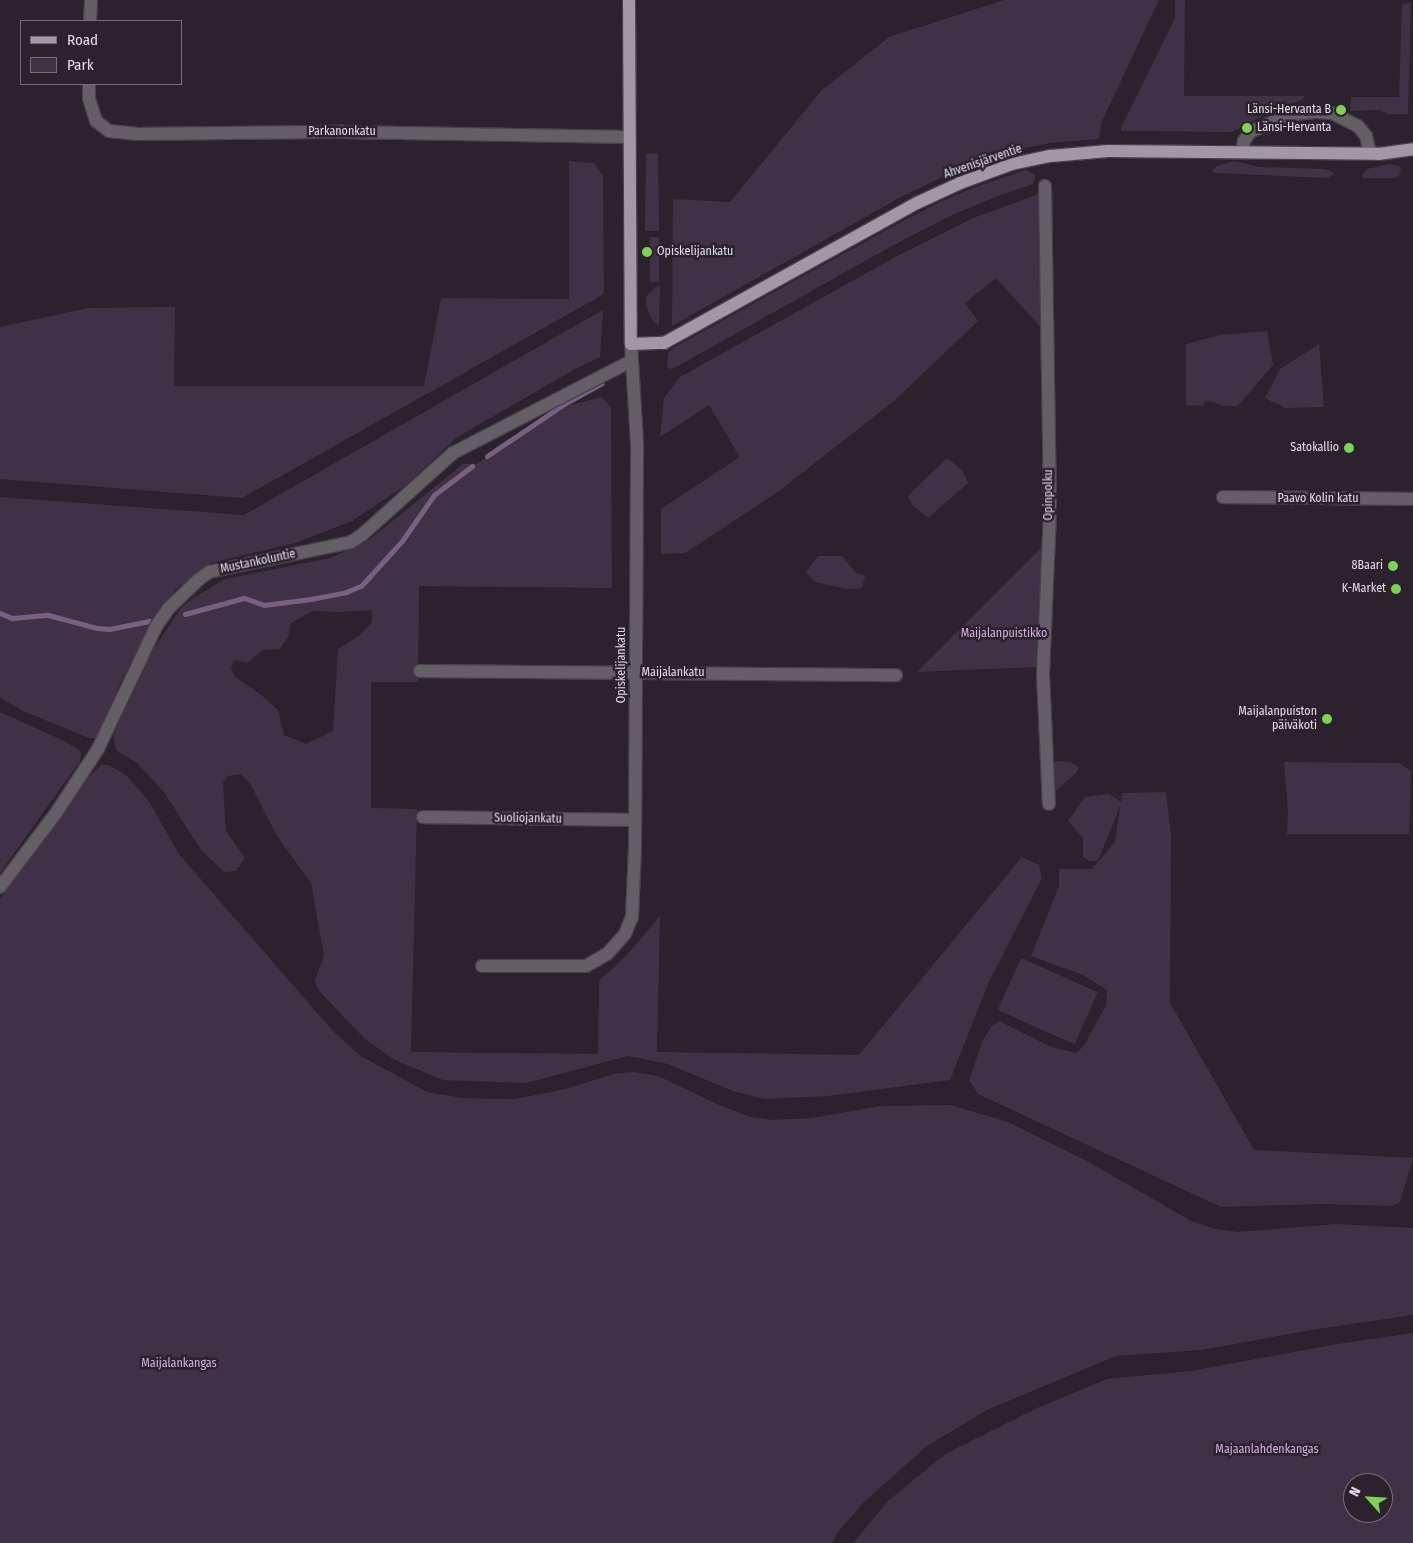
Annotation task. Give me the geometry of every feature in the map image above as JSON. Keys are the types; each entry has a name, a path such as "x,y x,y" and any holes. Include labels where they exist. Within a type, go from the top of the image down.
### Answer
{"main road":[{"name":"Opiskelijankatu","path":"628,0 631,344"},
{"name":"Ahvenisjärventie","path":"631,344 664,343 917,203 960,183 1012,164 1051,156 1108,151 1370,154 1413,149"}],"street":[{"path":"90,20 91,0"},
{"name":"Parkanonkatu","path":"89,85 89,99 96,121 109,131 136,134 344,132 630,137"},
{"path":"1242,152 1244,141 1250,132 1292,114 1316,112 1332,113 1358,126 1366,136 1370,154"},
{"name":"Opinpolku","path":"1045,186 1043,355 1050,512 1043,674 1049,804"},
{"name":"Opiskelijankatu","path":"482,966 586,966 607,954 625,934 632,917 637,443 631,344"},
{"name":"Mustankoluntie","path":"0,887 56,813 98,749 157,625 168,609 198,580 209,572 351,542 363,534 453,453 631,361"},
{"name":"Paavo Kolin katu","path":"1223,497 1413,499"},
{"name":"Maijalankatu","path":"420,671 896,675"},
{"name":"Suoliojankatu","path":"423,817 634,820"}],"green space":[{"path":"1004,0 1159,0 1102,121 1099,139 1050,143 1016,150 959,169 899,198 672,326 673,199 730,202 821,91 889,37"},
{"path":"1175,0 1185,0 1184,96 1305,96 1302,100 1272,111 1232,132 1121,131 1175,18"},
{"path":"1411,3 1408,114 1388,114 1379,110 1350,111 1351,97 1399,97 1402,4"},
{"path":"658,153 659,231 645,231 646,154"},
{"path":"569,161 594,163 603,176 604,294 242,498 0,479 0,327 88,308 175,307 174,386 424,386 441,298 569,299"},
{"path":"1234,161 1259,167 1322,169 1331,171 1334,174 1328,178 1214,173 1213,170 1217,166"},
{"path":"1390,164 1399,166 1401,170 1399,176 1393,178 1363,178 1362,175 1367,169"},
{"path":"1026,170 1036,175 1033,184 1000,195 952,215 890,247 676,367 671,369 667,367 668,353 673,348 892,227 940,202 978,186"},
{"path":"1039,194 1044,331 996,278 965,303 978,321 894,401 779,491 685,553 661,554 661,509 740,457 709,405 660,437 664,398 680,377 897,256 973,218"},
{"path":"650,237 659,237 659,282 650,282"},
{"path":"660,286 659,326 652,320 646,306 646,297 656,287"},
{"path":"603,310 600,357 573,370 456,438 406,485 352,521 295,543 211,563 176,589 143,639 120,683 104,727 96,738 89,738 23,711 0,698 0,497 244,515"},
{"path":"1267,331 1273,365 1238,406 1223,406 1205,401 1203,406 1186,405 1186,344 1220,335"},
{"path":"1319,344 1324,407 1285,408 1265,398 1280,369"},
{"path":"602,397 611,408 612,588 419,586 418,682 371,682 371,808 417,809 411,1052 598,1054 599,981 626,956 660,916 657,1052 859,1055 1022,857 1039,865 1042,878 988,984 950,1080 828,1096 764,1099 733,1091 668,1064 628,1056 526,1083 443,1080 395,1060 365,1039 319,991 315,981 324,955 311,883 277,836 251,785 241,774 228,776 223,783 226,831 245,858 236,871 224,872 201,850 164,792 137,763 116,750 113,735 153,650 181,608 192,599 225,579 330,558 369,540 463,464 476,464 567,406","holes":["372,610 372,622 359,636 338,649 333,731 306,744 284,735 278,710 260,694 235,677 231,667 235,660 247,663 263,650 280,649 288,637 291,623 313,611"]},
{"path":"947,458 962,470 968,483 928,518 912,505 908,496"},
{"name":"Maijalanpuistikko","path":"1042,547 1037,667 917,672"},
{"path":"818,556 842,556 856,573 865,576 862,588 847,589 815,582 806,572"},
{"path":"0,712 62,740 80,750 81,754 80,761 0,873"},
{"path":"1053,762 1071,762 1078,767 1077,772 1056,791 1052,787 1051,766"},
{"path":"1284,762 1399,763 1411,771 1409,834 1287,834 1288,812"},
{"name":"Maijalankangas","path":"101,765 109,765 127,776 148,800 179,854 331,1029 359,1055 427,1092 462,1098 515,1099 566,1089 613,1074 634,1072 658,1076 719,1105 751,1117 773,1120 812,1118 881,1106 951,1105 1008,1122 1087,1161 1191,1221 1216,1229 1238,1232 1336,1224 1413,1228 1413,1315 1317,1329 1201,1350 1116,1356 987,1410 927,1446 864,1502 838,1532 832,1543 0,1543 0,899 81,785"},
{"path":"1166,792 1171,834 1170,1003 1254,1150 1413,1158 1400,1202 1392,1206 1323,1204 1221,1207 978,1094 969,1080 983,1040 991,1027 999,1021 1051,1047 1077,1053 1085,1044 1106,1005 1107,990 1083,975 1031,956 1059,886 1059,869 1092,869 1115,842 1120,806 1098,861 1090,861 1083,857 1083,838 1068,821 1085,797 1109,794 1121,802 1122,793"},
{"path":"1021,958 1098,992 1075,1044 998,1010"},
{"name":"Majaanlahdenkangas","path":"1413,1333 1413,1543 853,1543 888,1501 945,1454 1035,1409 1107,1379 1191,1371 1337,1344"}],"waterway":[{"path":"487,456 564,404 602,383"},
{"path":"185,614 244,598 264,605 311,599 346,592 361,586 402,541 434,495 472,466"},
{"path":"0,613 12,618 48,615 97,628 109,629 149,621"}],"place":[{"name":"Länsi-Hervanta B","path":"1341,110"},
{"name":"Länsi-Hervanta","path":"1247,128"},
{"name":"Opiskelijankatu","path":"647,252"},
{"name":"Satokallio","path":"1349,448"},
{"name":"8Baari","path":"1393,566"},
{"name":"K-Market","path":"1396,589"},
{"name":"Maijalanpuiston päiväkoti","path":"1327,719"}]}
